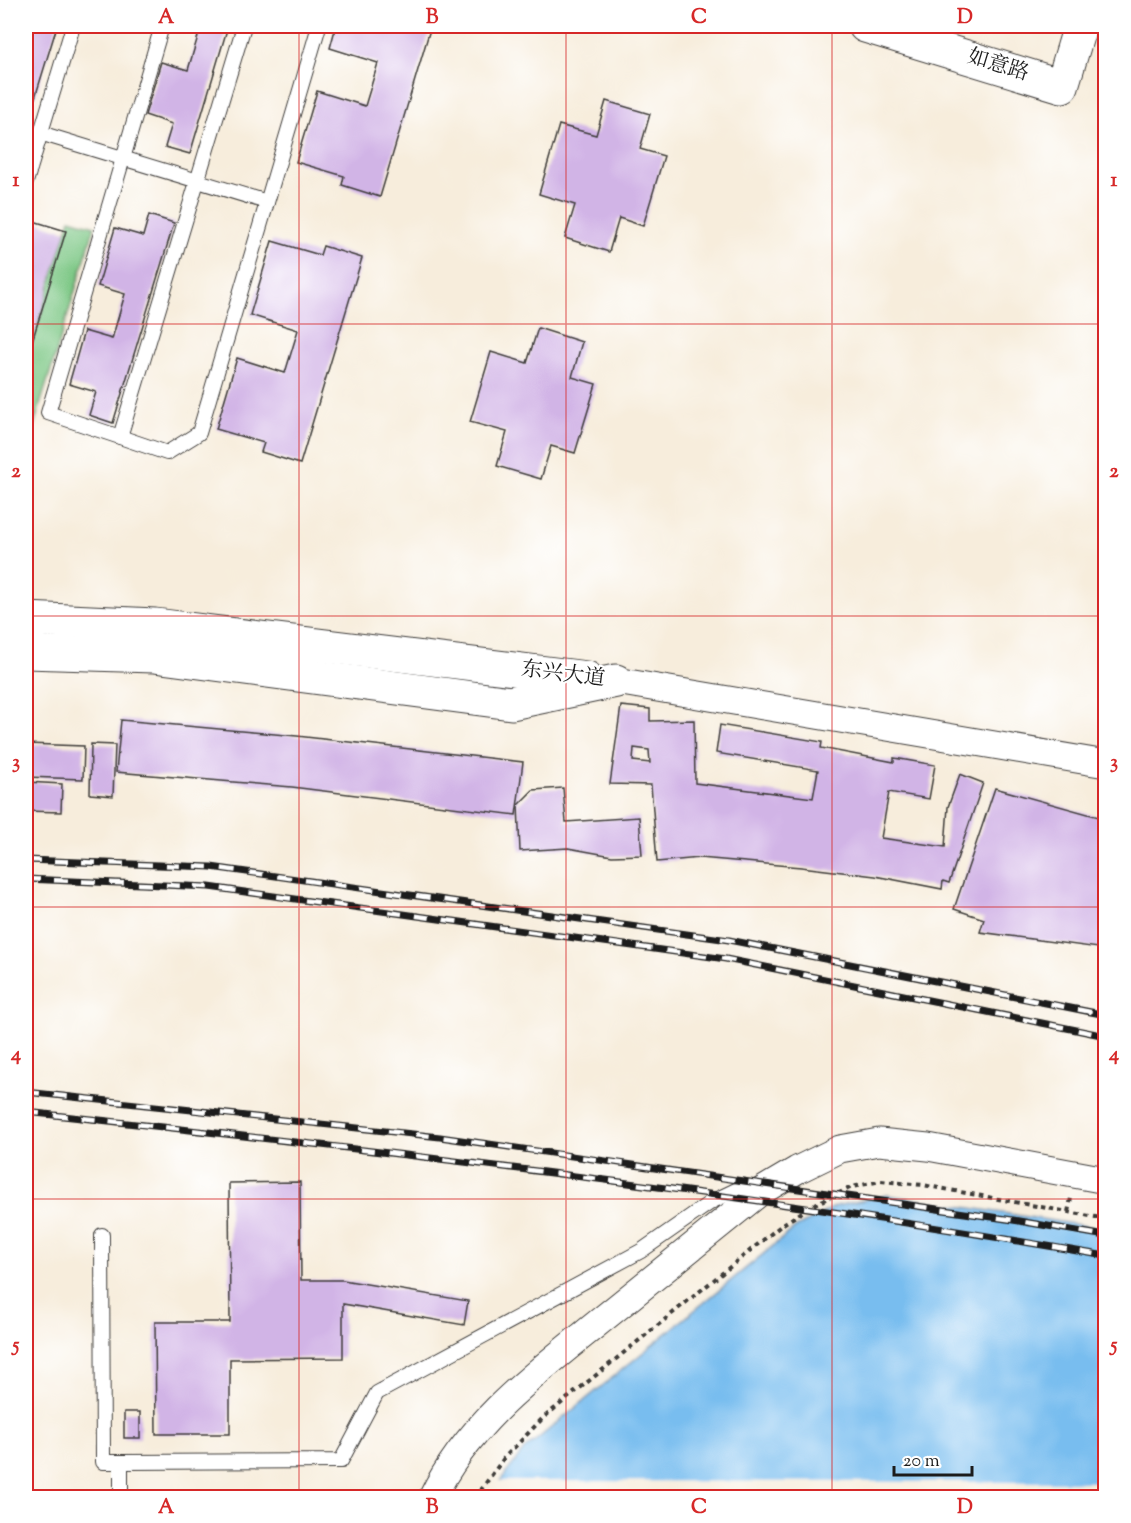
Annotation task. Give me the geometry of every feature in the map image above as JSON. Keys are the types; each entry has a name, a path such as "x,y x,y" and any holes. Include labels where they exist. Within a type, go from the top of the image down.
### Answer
{"main road":[{"name":"如意路","path":"865,26 1062,86 1080,26"},
{"name":"东兴大道","path":"26,619 155,625 616,681"},
{"name":"东兴大道","path":"26,652 154,656 511,703 616,681"}],"street":[{"path":"616,681 1106,764"},
{"path":"432,1497 443,1475 477,1431 518,1389 760,1192 797,1170 840,1149 879,1142 928,1147 1106,1179"}],"lane":[{"path":"26,182 73,26"},
{"path":"162,26 48,413 167,453 199,433 319,26"},
{"path":"120,437 244,26"},
{"path":"40,133 267,202"},
{"path":"102,1235 103,1462 341,1461 378,1393 641,1251 711,1202 736,1190 760,1192"},
{"path":"120,1462 121,1497"}],"path":[{"path":"475,1497 504,1458 543,1418 783,1224 815,1204 852,1186 881,1181 923,1185 1106,1219"}],"green space":[{"path":"70,219 95,226 26,451 26,363"}],"water":[{"path":"887,1195 1105,1229 1105,1497 487,1498 524,1450 795,1228 836,1206"}],"pier":[{"path":"496,1481 1105,1482 1106,1497 484,1498"}],"building":[{"path":"26,26 57,26 26,127"},
{"path":"201,26 228,26 190,154 165,147 172,124 145,115 161,62 188,70"},
{"path":"336,26 431,26 380,197 342,185 344,176 296,162 317,91 365,106 378,63 330,48"},
{"path":"606,101 650,114 640,149 664,156 643,226 619,218 609,252 565,238 575,205 539,194 559,125 596,135"},
{"path":"149,215 174,223 113,423 89,415 96,392 69,384 84,331 112,339 125,294 98,286 115,228 143,236"},
{"path":"30,220 66,231 26,361 26,236"},
{"path":"272,241 320,255 323,246 362,258 300,464 261,452 264,443 216,429 237,358 285,373 298,330 250,315"},
{"path":"538,328 582,342 572,377 596,384 575,453 551,446 541,479 497,466 507,432 470,422 491,352 527,363"},
{"path":"621,706 650,709 650,721 694,720 695,783 813,798 818,770 716,753 720,725 822,742 821,748 894,762 894,758 935,765 929,799 889,792 881,838 945,847 948,807 960,774 983,783 949,883 943,881 942,889 875,876 801,867 700,858 657,862 651,785 610,784","holes":["634,748 649,750 650,763 633,761"]},
{"path":"121,720 297,736 523,762 516,815 292,787 116,772"},
{"path":"26,744 84,746 83,779 26,777"},
{"path":"91,744 115,745 113,796 90,794"},
{"path":"26,782 62,784 61,812 26,811"},
{"path":"563,788 566,822 639,817 642,855 612,856 568,848 520,851 518,805 533,790"},
{"path":"995,788 1106,819 1106,949 980,932 984,919 954,909"},
{"path":"300,1182 301,1280 343,1280 468,1301 464,1325 343,1304 343,1358 230,1359 230,1434 156,1434 155,1322 230,1322 229,1183"},
{"path":"124,1412 140,1412 140,1438 124,1438"}],"railway":[{"path":"26,860 211,867 729,940 1106,1015"},
{"path":"26,879 209,887 726,959 1106,1036"},
{"path":"26,1092 440,1137 1013,1220 1106,1236"},
{"path":"26,1112 567,1175 837,1212 1106,1256"}]}
